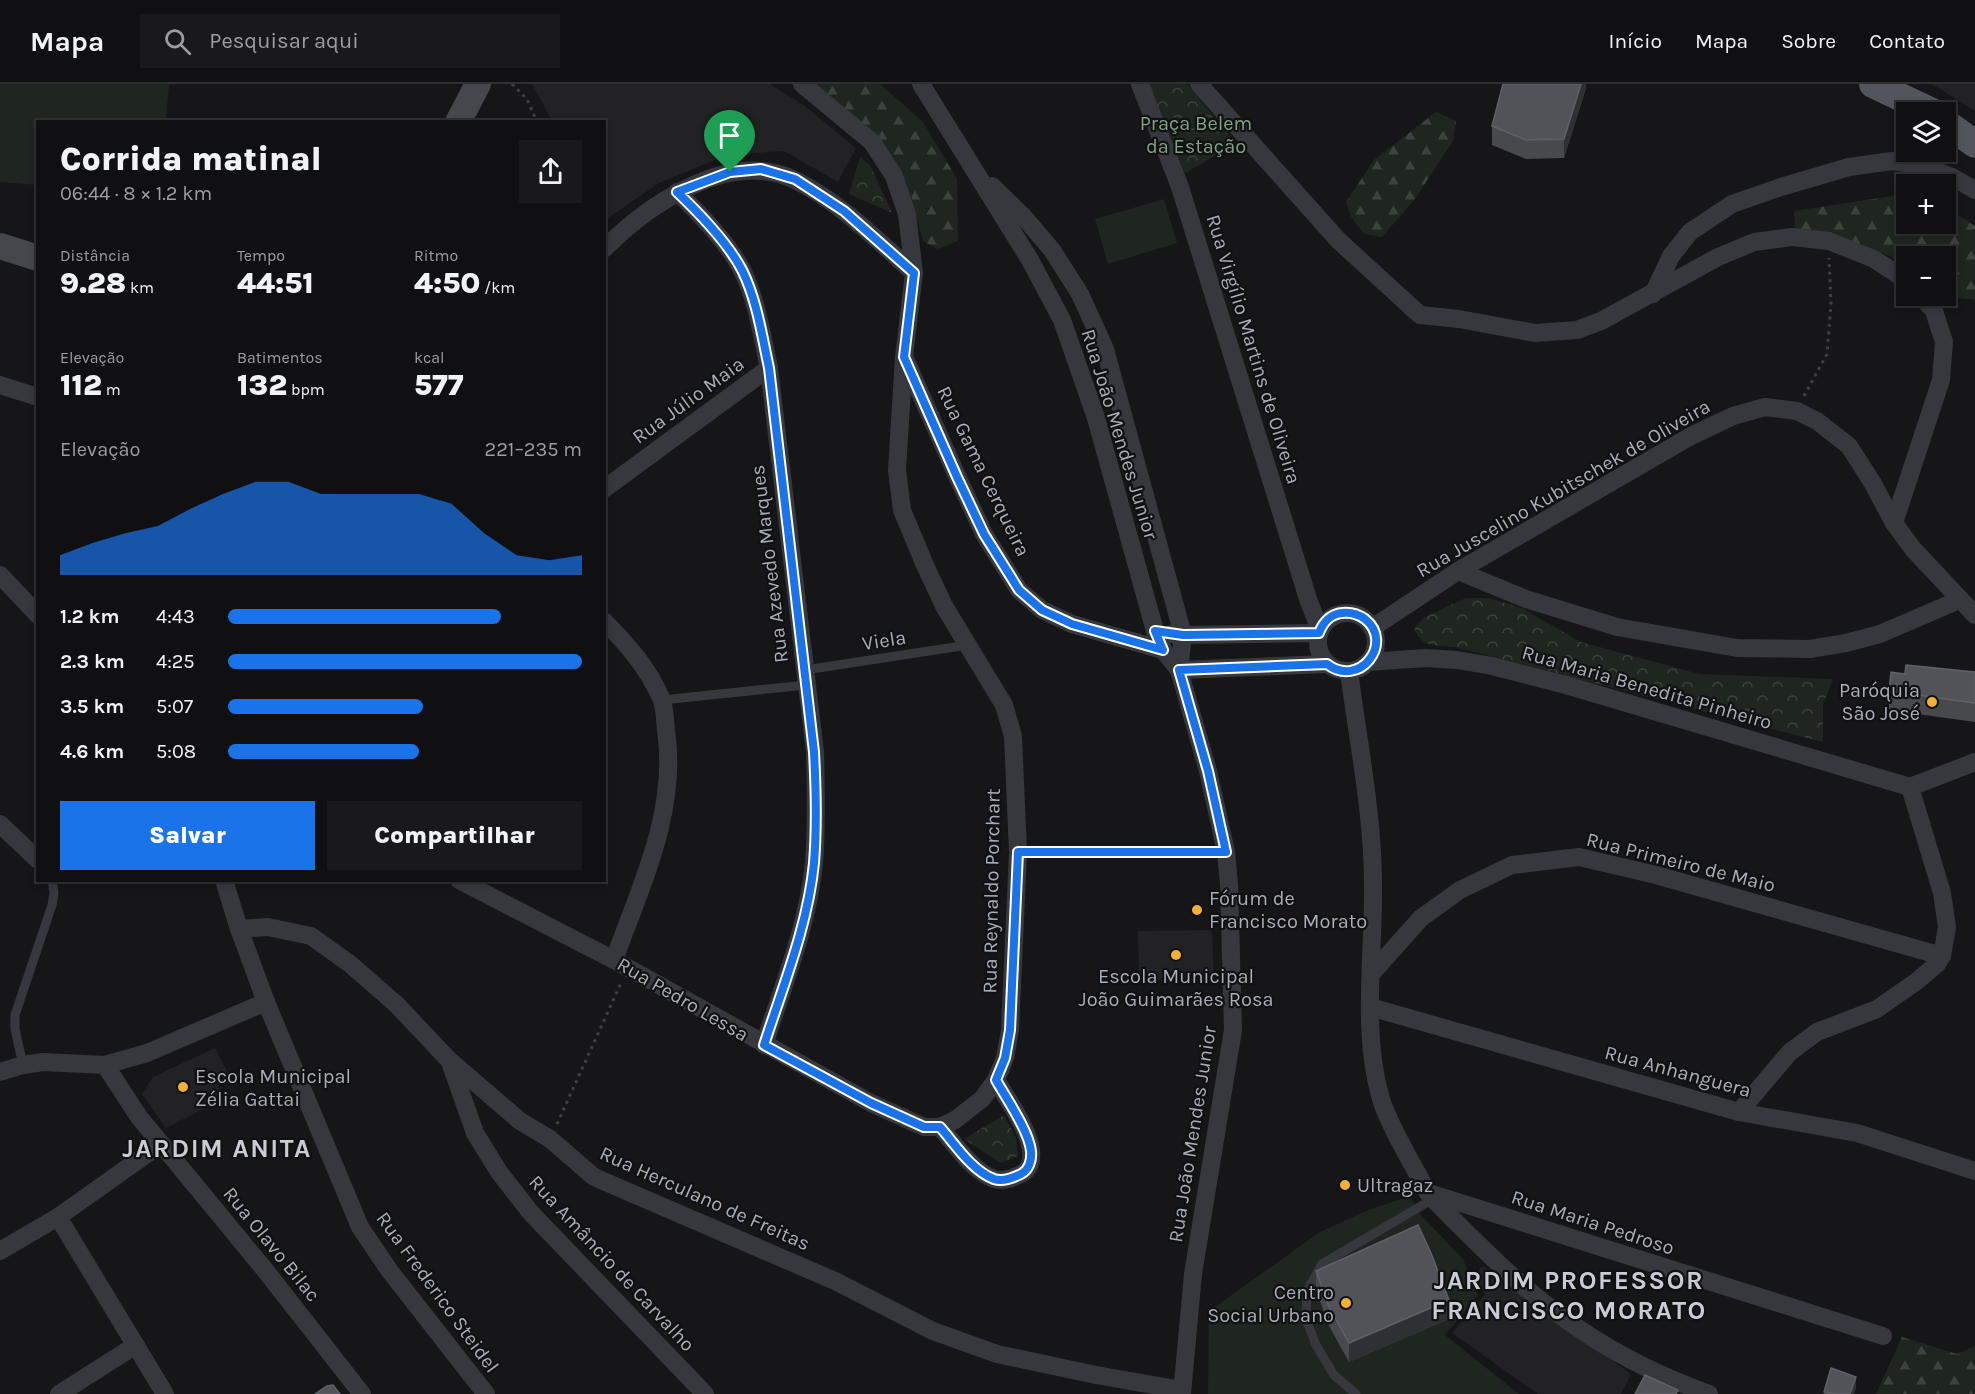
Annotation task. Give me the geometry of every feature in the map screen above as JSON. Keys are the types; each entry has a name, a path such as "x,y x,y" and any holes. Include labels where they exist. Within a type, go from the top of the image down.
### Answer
{"main road":[{"path":"459,120 478,84"},
{"path":"1873,84 1911,102"},
{"path":"1956,130 1975,144"},
{"path":"0,246 36,257"}],"street":[{"name":"Rua Reynaldo Porchart","path":"802,84 872,142 894,176 908,214 914,273 904,357 897,470 902,510 944,606 1004,705 1013,736 1018,852 1010,1030 1005,1058 996,1080 982,1099 955,1120 940,1127"},
{"path":"921,84 974,169"},
{"name":"Rua Virgílio Martins de Oliveira","path":"1140,84 1180,187 1320,631"},
{"path":"1199,84 1338,240 1420,315 1459,319 1535,333 1577,330 1601,321 1718,257 1754,242 1791,237 1829,241 1874,259 1896,273"},
{"path":"1653,294 1671,256 1690,232 1732,204 1781,187 1849,167 1892,161 1920,165 1952,177 1975,190"},
{"path":"606,247 622,231 677,192 730,172 761,169 795,179 844,211 914,273"},
{"name":"Rua João Mendes Junior","path":"974,169 1030,260 1062,320 1096,418 1155,631 1163,650 1179,670"},
{"name":"Rua João Mendes Junior","path":"974,169 1023,216 1052,250 1080,294 1105,349 1183,635 1179,670 1208,771 1226,852 1233,1030 1193,1274 1182,1392"},
{"name":"Rua Azevedo Marques","path":"677,192 708,222 742,270 753,300 769,368 814,752 817,798 814,864 800,935 764,1045"},
{"path":"1894,523 1941,380 1944,342 1934,310 1931,306"},
{"name":"Rua Gama Cerqueira","path":"904,357 984,534 1019,590 1042,610 1072,624 1163,650"},
{"name":"Rua Júlio Maia","path":"606,488 769,368"},
{"path":"0,385 36,396"},
{"name":"Rua Juscelino Kubitschek de Oliveira","path":"1372,628 1458,572 1691,436 1733,416 1765,407 1797,411 1817,421 1849,446 1912,549 1975,615"},
{"path":"1458,572 1526,599 1617,627 1737,648 1809,649 1846,643 1880,634 1959,600"},
{"path":"0,574 36,613"},
{"path":"1179,670 1327,664 1339,670 1358,669 1373,656 1376,646 1376,636 1366,620 1350,612 1333,616 1320,631 1319,652 1327,664"},
{"path":"606,623 646,669 662,700 670,754 668,793 660,833 621,964"},
{"path":"1155,631 1183,635 1320,631"},
{"name":"Rua Maria Benedita Pinheiro","path":"1368,662 1426,658 1492,666 1910,787"},
{"path":"1348,671 1368,812 1373,885 1370,1007 1374,1061 1381,1100 1431,1196 1494,1260 1578,1329 1671,1380 1709,1394"},
{"path":"1739,1112 1790,1052 1817,1032 1877,1009 1937,964 1942,956 1947,927 1942,893 1910,787 1975,762"},
{"path":"0,824 36,858"},
{"name":"Rua Primeiro de Maio","path":"1371,974 1422,918 1460,890 1512,865 1579,857 1656,875 1942,956"},
{"name":"Rua Frederico Steidel","path":"225,882 238,929 266,1002 360,1227 389,1270 486,1394"},
{"name":"Rua Pedro Lessa","path":"463,882 621,964 871,1103 924,1127 940,1127"},
{"name":"Rua Herculano de Freitas","path":"238,929 268,927 311,936 350,964 396,1004 449,1060 520,1121 550,1139 594,1177 835,1281 933,1331 997,1354 1182,1392"},
{"path":"0,1072 43,1062 105,1065 147,1053 266,1002"},
{"name":"Rua Anhanguera","path":"1370,1007 1739,1112 1857,1133 1975,1172"},
{"name":"Rua Amâncio de Carvalho","path":"449,1060 475,1133 505,1180 531,1213 705,1394"},
{"name":"Rua Olavo Bilac","path":"105,1065 139,1117 265,1270 357,1387"},
{"path":"940,1127 978,1169 995,1179 1008,1180 1024,1173 1032,1161 1031,1148 996,1080"},
{"path":"0,1251 58,1217 161,1144"},
{"name":"Rua Maria Pedroso","path":"1431,1196 1883,1336"},
{"path":"58,1217 165,1394"},
{"path":"61,1393 136,1345"},
{"path":"332,1391 357,1387"}],"lane":[{"name":"Viela","path":"662,700 806,678 968,645"},
{"path":"23,1065 15,1029 15,1015 52,905 54,892 52,882"},
{"path":"1356,1394 1334,1375 1316,1345 1306,1319 1306,1291 1322,1264 1431,1196"}],"path":[{"path":"512,84 527,99 536,120"},
{"path":"1797,411 1827,354 1831,304 1829,241"},
{"path":"1018,852 1226,852"},
{"path":"550,1139 621,964"}],"shaded area":[{"path":"532,84 770,84 805,106 856,148 838,182 784,151 727,155 659,183 606,219 606,120 551,120"},
{"path":"1932,84 1975,84 1975,111"},
{"name":"Escola Municipal João Guimarães Rosa","path":"1212,930 1214,979 1139,980 1138,931"},
{"name":"Escola Municipal Zélia Gattai","path":"215,1048 227,1072 214,1079 225,1098 166,1128 142,1094 153,1077"},
{"path":"1483,1266 1631,1374 1621,1394 1538,1394 1452,1333 1485,1295 1474,1275"}],"green space":[{"path":"0,84 169,84 166,120 36,120 36,185 0,182"},
{"path":"811,84 880,84 923,122 957,179 958,241 938,249 923,241 911,196 893,159"},
{"name":"Praça Belem da Estação","path":"1146,84 1187,84 1236,144 1185,173"},
{"path":"1436,112 1456,121 1453,141 1415,199 1382,237 1364,234 1351,217 1346,202 1374,160"},
{"path":"860,157 870,165 892,213 849,194"},
{"path":"1896,196 1896,234 1956,234 1956,214 1975,226 1975,300 1956,298 1956,246 1896,246 1896,260 1866,247 1795,230 1794,211"},
{"path":"1164,199 1177,243 1108,264 1095,219"},
{"path":"1466,598 1489,598 1522,608 1581,642 1699,674 1833,679 1823,705 1823,742 1455,647 1430,644 1421,639 1414,628 1425,617"},
{"path":"1004,1115 1016,1138 1018,1156 1001,1163 964,1139"},
{"name":"Centro Social Urbano","path":"1410,1196 1420,1214 1463,1259 1478,1295 1445,1335 1519,1394 1208,1394 1209,1311 1320,1232 1366,1211"},
{"path":"1902,1337 1957,1354 1975,1346 1975,1394 1876,1394"}],"building":[{"path":"1503,84 1581,84 1564,139 1526,140 1492,126"},
{"path":"1906,665 1975,672 1975,703 1889,691 1891,672 1905,674"},
{"path":"1418,1225 1449,1300 1349,1343 1329,1307 1316,1271"},
{"path":"1831,1368 1856,1377 1850,1394 1824,1392"},
{"path":"1645,1375 1678,1390 1676,1394 1635,1394"},
{"path":"333,1385 340,1394 315,1394 327,1386"}],"place":[{"name":"Paróquia São José","path":"1932,702"},
{"name":"Fórum de Francisco Morato","path":"1197,910"},
{"name":"Escola Municipal João Guimarães Rosa","path":"1176,955"},
{"name":"Escola Municipal Zélia Gattai","path":"183,1087"},
{"name":"Ultragaz","path":"1345,1185"},
{"name":"Centro Social Urbano","path":"1346,1303"}],"district":[{"name":"JARDIM ANITA","path":"217,1148"},
{"name":"JARDIM PROFESSOR FRANCISCO MORATO","path":"1569,1295"}],"route":[{"path":"761,169 795,179 844,211 914,273 904,357 984,534 1019,590 1042,610 1072,624 1163,650 1155,631 1183,635 1319,633 1325,621 1341,613 1350,612 1366,620 1376,636 1373,656 1358,669 1348,671 1332,668 1327,664 1179,670 1208,771 1226,852 1018,852 1010,1030 1005,1058 996,1080 1024,1131 1031,1148 1032,1161 1024,1173 1008,1180 995,1179 978,1169 940,1127 924,1127 871,1103 764,1045 800,935 814,864 817,798 805,670 769,368 762,332 742,270 708,222 677,192 730,172 761,169"}]}
